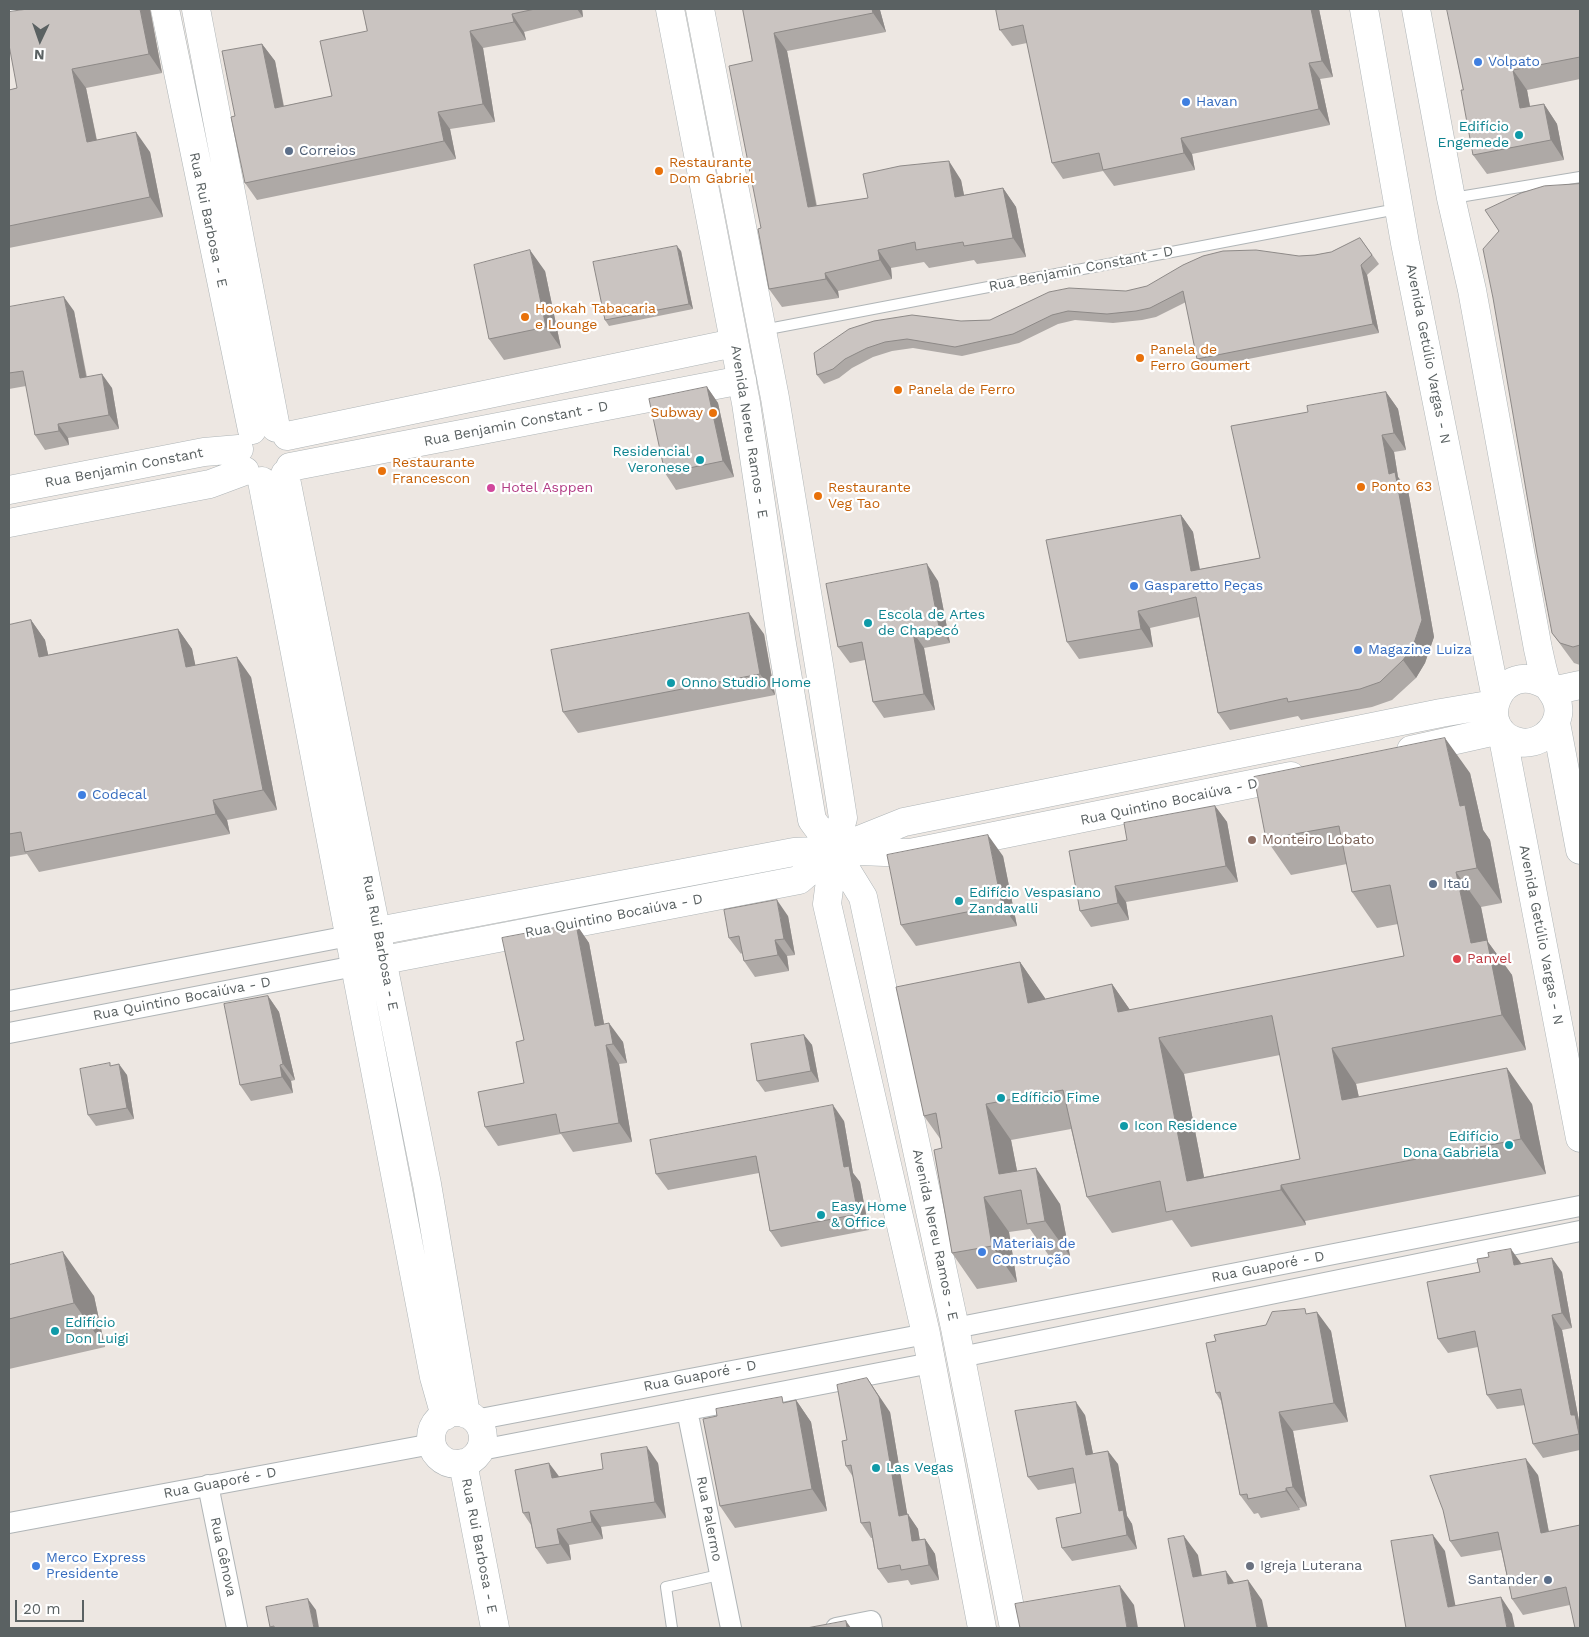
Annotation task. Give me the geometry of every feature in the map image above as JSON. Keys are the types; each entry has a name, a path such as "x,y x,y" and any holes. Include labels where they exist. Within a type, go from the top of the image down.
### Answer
{"street":[{"path":"9,11 20,9"},
{"name":"Rua Rui Barbosa - E","path":"165,9 378,931 427,1184 462,1416"},
{"name":"Rua Rui Barbosa - E","path":"196,9 267,454 349,936 434,1377 462,1416"},
{"name":"Avenida Nereu Ramos - E","path":"670,9 742,380 812,820 834,850 863,897 961,1357 1014,1628"},
{"path":"700,9 775,398 843,818 834,850 827,904 926,1334 982,1628"},
{"name":"Avenida Getúlio Vargas - N","path":"1364,9 1400,209 1495,701"},
{"path":"1416,9 1451,198 1472,290 1538,649 1550,689 1564,719 1580,850"},
{"name":"Rua Benjamin Constant - D","path":"20,521 210,484 267,454 670,356 734,343"},
{"path":"670,356 678,392"},
{"name":"Rua Benjamin Constant - D","path":"267,454 678,392 742,380"},
{"name":"Rua Benjamin Constant","path":"17,489 204,452 267,454"},
{"path":"17,489 20,521"},
{"path":"1564,719 1546,735 1532,742 1511,739 1501,731 1494,717 1495,701 1509,682 1520,679 1530,678 1550,689 1580,685"},
{"name":"Rua Quintino Bocaiúva - D","path":"384,960 799,880 834,850 904,822 1495,701"},
{"path":"1389,755 1501,731"},
{"name":"Avenida Getúlio Vargas - N","path":"1501,731 1580,1138"},
{"name":"Rua Quintino Bocaiúva - D","path":"378,931 794,852 834,850 910,854 1313,772"},
{"path":"32,1028 18,1000 349,936"},
{"name":"Rua Quintino Bocaiúva - D","path":"9,1033 355,966"},
{"name":"Rua Guaporé - D","path":"955,1328 1580,1206"},
{"path":"1508,1220 1514,1245"},
{"name":"Rua Guaporé - D","path":"961,1357 1580,1231"},
{"path":"1028,1314 1033,1342"},
{"name":"Rua Guaporé - D","path":"462,1416 926,1334"},
{"path":"832,1351 838,1381"},
{"path":"472,1457 483,1440 481,1429 462,1416 436,1423 432,1433 432,1444 436,1453 444,1460 453,1464 528,1441 931,1363"},
{"name":"Rua Palermo","path":"687,1410 731,1628"},
{"name":"Rua Guaporé - D","path":"9,1523 432,1444"},
{"name":"Rua Rui Barbosa - E","path":"472,1457 495,1628"},
{"name":"Rua Gênova","path":"208,1485 237,1628"},
{"path":"836,1628 871,1621 872,1628"}],"lane":[{"path":"1451,198 1580,177"},
{"name":"Rua Benjamin Constant - D","path":"762,331 1400,209"},
{"path":"672,1628 666,1587 719,1575"}],"building":[{"path":"28,9 140,9 149,54 72,69 87,142 136,132 150,197 9,226 9,90 17,88 9,45 9,12"},
{"path":"363,9 535,9 512,14 514,22 470,31 483,104 438,112 444,141 245,183 231,117 235,116 222,51 262,44 275,108 332,96 320,41 367,31"},
{"path":"743,9 872,9 873,13 774,33 808,207 868,198 863,174 900,166 949,161 955,197 1003,188 1013,238 964,246 963,242 916,250 915,242 878,250 880,260 825,273 826,279 769,289 758,229 761,228 729,66 752,61"},
{"name":"Havan","path":"996,9 1311,9 1322,61 1309,63 1319,109 1181,138 1184,153 1103,170 1099,153 1052,163 1023,25 1000,30"},
{"path":"1447,9 1580,9 1580,57 1513,70 1520,108 1544,104 1551,140 1473,155 1461,90 1463,90"},
{"path":"1580,184 1580,645 1573,647 1560,643 1552,633 1483,249 1499,231 1485,210 1521,193 1544,186"},
{"path":"1360,238 1372,255 1361,265 1373,324 1197,359 1183,291 1150,308 1107,314 1068,311 1052,315 1013,334 955,347 907,339 885,342 867,348 845,359 833,369 817,375 814,353 849,329 874,321 912,315 961,321 990,320 1049,292 1069,288 1126,291 1147,286 1183,265 1203,256 1223,251 1256,250 1299,256 1315,255 1331,252"},
{"path":"677,246 689,304 605,320 593,262"},
{"path":"530,250 546,327 489,339 474,265"},
{"path":"64,297 80,378 102,374 109,415 58,424 59,431 35,435 23,371 9,373 9,307"},
{"name":"Residencial Veronese","path":"707,387 723,461 665,473 649,399"},
{"path":"1386,392 1394,433 1382,435 1389,474 1395,472 1422,620 1413,646 1403,660 1380,682 1360,689 1288,702 1287,698 1218,713 1196,597 1138,611 1141,629 1067,642 1046,540 1181,515 1191,571 1260,558 1231,426 1308,412 1307,406"},
{"path":"927,564 939,627 913,632 924,694 873,702 862,642 838,647 826,584"},
{"path":"749,613 760,674 563,712 551,650"},
{"path":"31,620 39,657 178,629 186,667 237,657 263,790 213,800 216,814 25,852 21,832 9,834 9,625"},
{"path":"1445,738 1460,806 1465,805 1477,868 1456,872 1471,943 1487,940 1502,1015 1332,1048 1342,1100 1507,1068 1521,1139 1281,1185 1281,1190 1166,1212 1160,1181 1087,1197 1063,1090 986,1104 999,1174 1036,1168 1045,1221 1027,1224 1021,1190 984,1197 992,1246 952,1253 934,1150 942,1148 936,1113 924,1116 896,987 1020,962 1028,1003 1112,984 1118,1012 1404,956 1390,885 1352,892 1339,826 1266,839 1254,777","holes":["1272,1016 1300,1159 1187,1181 1159,1038"]},
{"path":"1215,806 1226,866 1115,886 1118,903 1080,911 1069,851 1127,840 1124,823"},
{"name":"Edifício Vespasiano Zandavalli","path":"988,835 1002,905 901,925 887,855"},
{"path":"777,900 784,939 775,940 778,955 744,961 739,936 729,938 724,910"},
{"path":"576,924 595,1026 609,1023 613,1044 606,1045 619,1123 560,1133 556,1114 485,1127 478,1092 524,1083 516,1042 524,1040 502,938"},
{"path":"268,996 283,1064 280,1065 282,1077 240,1085 224,1004"},
{"path":"804,1035 811,1071 757,1081 751,1044"},
{"path":"110,1063 110,1066 119,1064 127,1108 88,1115 80,1069"},
{"path":"833,1105 844,1167 849,1166 858,1214 770,1231 756,1156 656,1174 650,1140"},
{"path":"1511,1249 1514,1265 1552,1258 1562,1313 1552,1315 1571,1415 1575,1415 1579,1434 1533,1444 1521,1389 1487,1395 1475,1331 1438,1339 1427,1282 1480,1272 1477,1259 1489,1257 1488,1253"},
{"path":"63,1252 74,1303 9,1319 9,1265"},
{"path":"1305,1309 1306,1314 1317,1312 1334,1403 1279,1412 1293,1487 1286,1488 1286,1491 1248,1499 1247,1494 1240,1495 1220,1392 1216,1393 1206,1343 1216,1341 1214,1335 1266,1325 1272,1312"},
{"path":"867,1378 879,1397 899,1516 908,1514 912,1541 925,1539 929,1565 901,1570 900,1565 878,1569 870,1522 861,1523 851,1465 846,1466 842,1441 847,1440 837,1385"},
{"path":"782,1397 783,1403 796,1400 812,1489 720,1506 703,1419 717,1416 716,1409"},
{"path":"1076,1402 1086,1455 1108,1451 1119,1511 1123,1510 1127,1535 1062,1548 1056,1518 1081,1513 1073,1468 1028,1477 1015,1411"},
{"path":"647,1447 655,1502 590,1511 592,1522 557,1529 560,1544 536,1548 529,1512 523,1513 515,1470 549,1463 552,1478 603,1469 601,1454"},
{"path":"1526,1459 1541,1533 1580,1525 1580,1628 1575,1628 1566,1587 1512,1599 1498,1532 1450,1541 1443,1510 1430,1476"},
{"path":"1433,1535 1448,1607 1501,1597 1507,1628 1406,1628 1391,1541"},
{"path":"1184,1536 1193,1577 1226,1571 1228,1584 1248,1580 1257,1628 1185,1628 1168,1539"},
{"path":"1120,1586 1127,1628 1020,1628 1015,1604"},
{"path":"308,1599 314,1628 270,1627 266,1607"},
{"path":"846,1621 847,1628 807,1628"}],"place":[{"name":"Volpato","path":"1478,62"},
{"name":"Havan","path":"1186,102"},
{"name":"Edifício Engemede","path":"1519,135"},
{"name":"Correios","path":"289,151"},
{"name":"Restaurante Dom Gabriel","path":"659,171"},
{"name":"Hookah Tabacaria e Lounge","path":"525,317"},
{"name":"Panela de Ferro Goumert","path":"1140,358"},
{"name":"Panela de Ferro","path":"898,390"},
{"name":"Subway","path":"713,413"},
{"name":"Residencial Veronese","path":"700,460"},
{"name":"Restaurante Francescon","path":"382,471"},
{"name":"Ponto 63","path":"1361,487"},
{"name":"Hotel Asppen","path":"491,488"},
{"name":"Restaurante Veg Tao","path":"818,496"},
{"name":"Gasparetto Peças","path":"1134,586"},
{"name":"Escola de Artes de Chapecó","path":"868,623"},
{"name":"Magazine Luiza","path":"1358,650"},
{"name":"Onno Studio Home","path":"671,683"},
{"name":"Codecal","path":"82,795"},
{"name":"Monteiro Lobato","path":"1252,840"},
{"name":"Itaú","path":"1433,884"},
{"name":"Edifício Vespasiano Zandavalli","path":"959,901"},
{"name":"Panvel","path":"1457,959"},
{"name":"Edíficio Fime","path":"1001,1098"},
{"name":"Icon Residence","path":"1124,1126"},
{"name":"Edifício Dona Gabriela","path":"1509,1145"},
{"name":"Easy Home & Office","path":"821,1215"},
{"name":"Materiais de Construção","path":"982,1252"},
{"name":"Edifício Don Luigi","path":"55,1331"},
{"name":"Las Vegas","path":"876,1468"},
{"name":"Merco Express Presidente","path":"36,1566"},
{"name":"Igreja Luterana","path":"1250,1566"},
{"name":"Santander","path":"1548,1580"}]}
